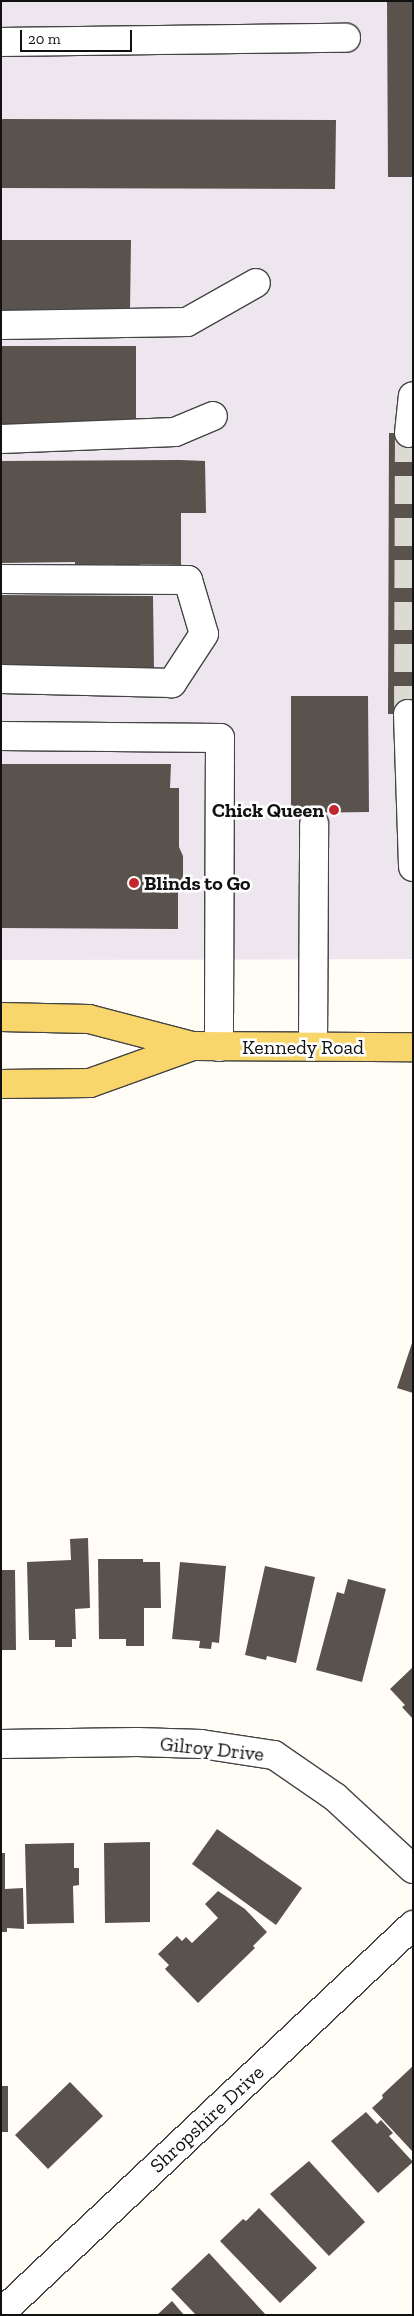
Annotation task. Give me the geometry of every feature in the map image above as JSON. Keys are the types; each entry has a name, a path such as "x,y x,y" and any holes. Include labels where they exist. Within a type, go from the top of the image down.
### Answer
{"main road":[{"name":"Kennedy Road","path":"1,1017 89,1019 206,1046 413,1047"},
{"name":"Kennedy Road","path":"1,1084 90,1083 206,1046"}],"street":[{"path":"1,42 346,38"},
{"path":"1,325 186,322 256,283"},
{"path":"409,433 413,396"},
{"path":"1,439 175,432 213,416"},
{"path":"1,579 188,580 204,634 172,683 1,679"},
{"path":"408,714 412,867"},
{"path":"1,736 220,738 206,1046"},
{"path":"313,1046 314,824"},
{"name":"Gilroy Drive","path":"1,1744 137,1742 201,1744 274,1755 335,1798 413,1869"},
{"name":"Shropshire Drive","path":"2,2313 413,1925"}],"shaded area":[{"path":"1,1 413,1 413,959 1,960"}],"building":[{"path":"387,1 413,1 413,177 388,177"},
{"path":"1,119 336,120 335,189 1,188"},
{"path":"1,240 131,240 130,310 1,310"},
{"path":"1,346 136,346 136,425 1,425"},
{"path":"389,433 413,433 413,714 388,714"},
{"path":"1,461 205,461 206,513 181,513 181,565 140,564 140,567 114,567 114,564 75,565 75,562 1,563"},
{"path":"1,595 153,596 154,668 1,667"},
{"path":"291,696 368,696 369,812 291,813"},
{"path":"1,764 171,764 170,788 179,788 179,847 183,856 183,876 178,886 178,929 1,928"},
{"path":"413,1343 413,1393 397,1388"},
{"path":"88,1538 90,1608 75,1609 76,1639 72,1639 72,1647 55,1647 55,1640 29,1640 27,1562 71,1560 70,1539"},
{"path":"98,1559 143,1559 143,1562 160,1562 161,1608 144,1608 144,1646 126,1646 126,1639 99,1639"},
{"path":"180,1562 226,1566 219,1643 212,1642 211,1649 199,1648 200,1641 172,1639"},
{"path":"265,1566 315,1577 296,1663 267,1656 266,1660 245,1655"},
{"path":"1,1570 15,1570 16,1650 1,1650"},
{"path":"348,1579 386,1589 362,1682 316,1670 337,1592 344,1594"},
{"path":"413,1667 413,1719 402,1707 405,1705 390,1689"},
{"path":"217,1829 302,1888 276,1925 192,1864"},
{"path":"150,1842 150,1922 105,1923 104,1843"},
{"path":"74,1843 74,1868 79,1868 79,1885 73,1886 74,1923 27,1924 25,1844"},
{"path":"1,1853 5,1853 5,1889 23,1888 24,1929 7,1928 7,1932 1,1932"},
{"path":"218,1891 245,1909 267,1932 253,1946 255,1948 198,2003 165,1969 169,1965 158,1954 177,1936 182,1941 186,1937 192,1943 218,1918 205,1904"},
{"path":"413,2066 413,2152 372,2108 383,2098 382,2095"},
{"path":"70,2082 103,2116 48,2169 15,2135"},
{"path":"1,2086 8,2086 8,2132 1,2132"},
{"path":"366,2112 377,2124 381,2120 393,2133 389,2136 413,2162 378,2193 331,2141"},
{"path":"309,2161 365,2222 329,2256 270,2194"},
{"path":"259,2208 317,2268 280,2303 220,2241 243,2219 246,2221"},
{"path":"209,2253 266,2315 196,2315 171,2289"},
{"path":"172,2301 184,2315 157,2315"}],"tunnel":[{"path":"408,714 409,433"}],"place":[{"name":"Chick Queen","path":"334,810"},
{"name":"Blinds to Go","path":"134,883"}]}
